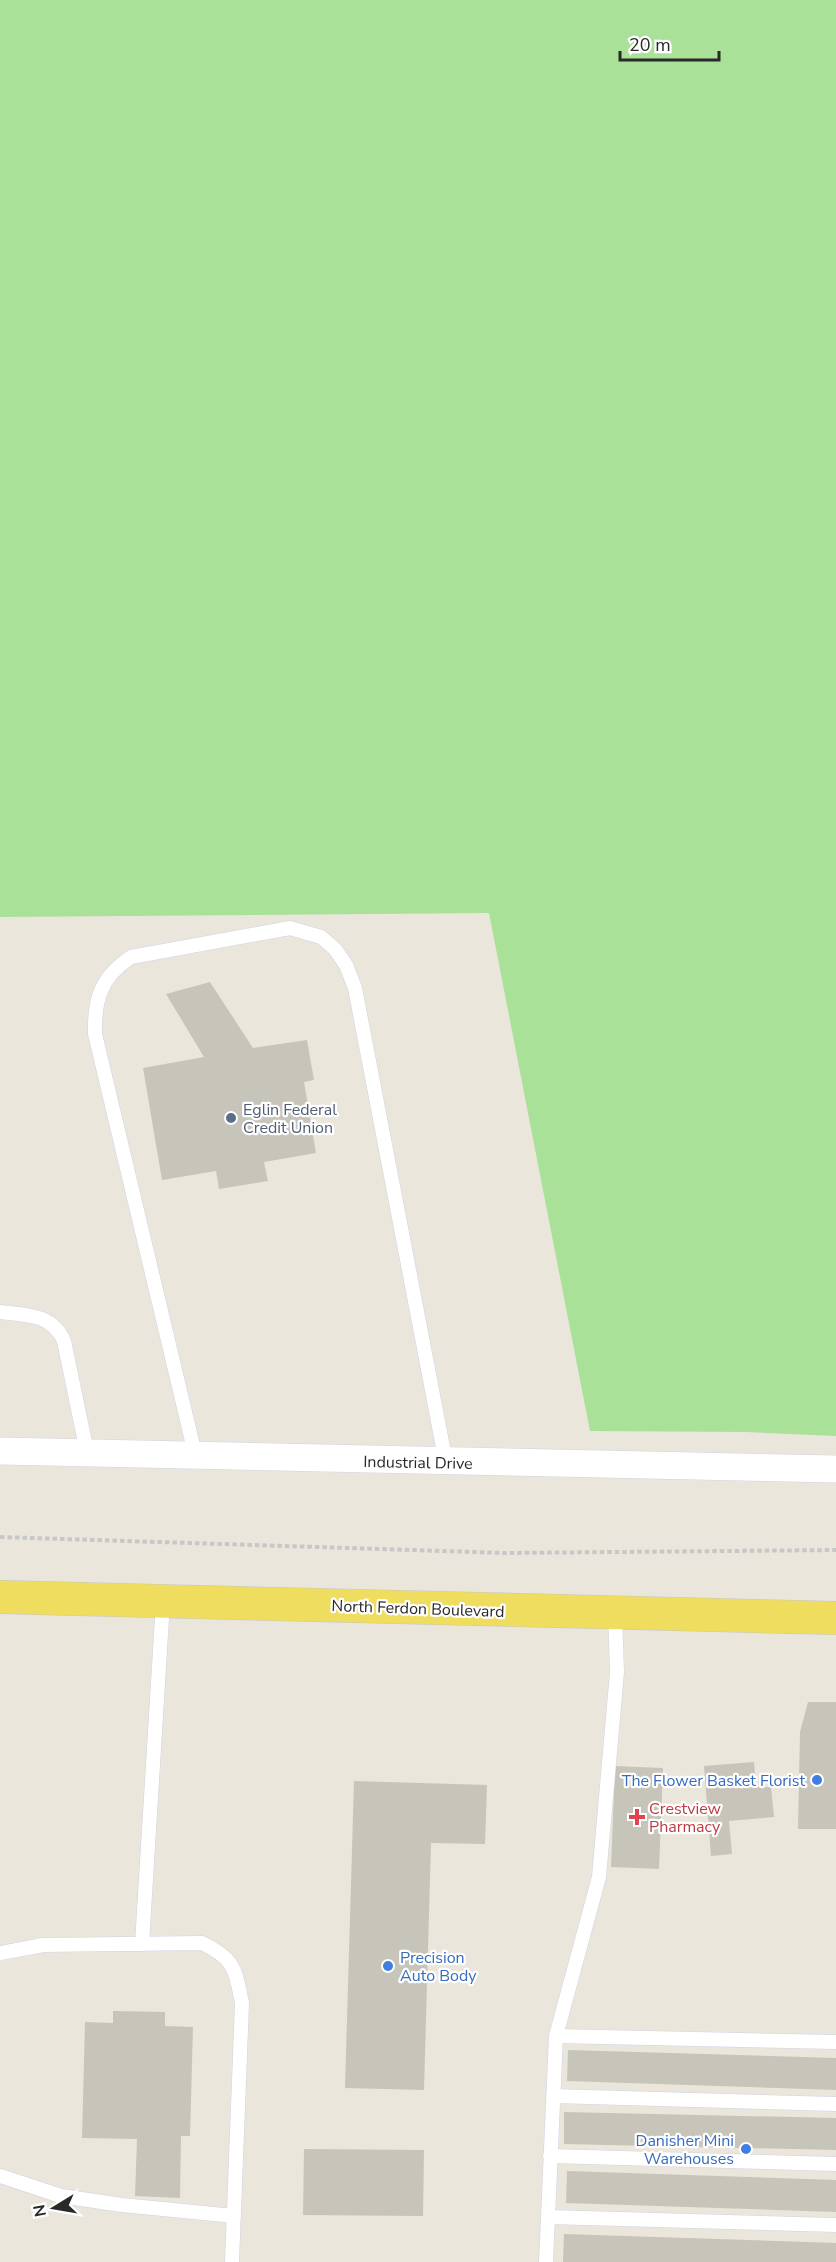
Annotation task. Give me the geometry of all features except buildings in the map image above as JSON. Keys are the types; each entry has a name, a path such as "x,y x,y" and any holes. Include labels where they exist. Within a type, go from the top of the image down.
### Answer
{"main road":[{"name":"North Ferdon Boulevard","path":"0,1597 836,1618"}],"street":[{"name":"Industrial Drive","path":"0,1451 87,1452 196,1458 732,1465 836,1469"}],"lane":[{"path":"196,1458 95,1034 95,1016 100,989 115,967 131,957 290,928 321,937 335,949 346,965 355,988 446,1462"},
{"path":"0,1312 37,1316 51,1322 58,1329 64,1341 87,1452"},
{"path":"142,1944 163,1601"},
{"path":"546,2262 555,2036 599,1877 617,1672 615,1613"},
{"path":"0,1953 43,1944 202,1943 224,1953 236,1975 242,2003 232,2262"},
{"path":"555,2036 836,2042"},
{"path":"553,2096 836,2104"},
{"path":"550,2156 836,2164"},
{"path":"0,2176 61,2196 122,2205 234,2216"},
{"path":"548,2217 836,2225"}],"path":[{"path":"0,1538 506,1553 836,1550"}],"green space":[{"path":"0,0 836,0 836,1436 746,1432 590,1431 489,913 0,917"}],"place":[{"name":"Eglin Federal Credit Union","path":"231,1118"},
{"name":"The Flower Basket Florist","path":"817,1780"},
{"name":"Crestview Pharmacy","path":"637,1817"},
{"name":"Precision Auto Body","path":"388,1966"},
{"name":"Danisher Mini Warehouses","path":"746,2149"}]}
